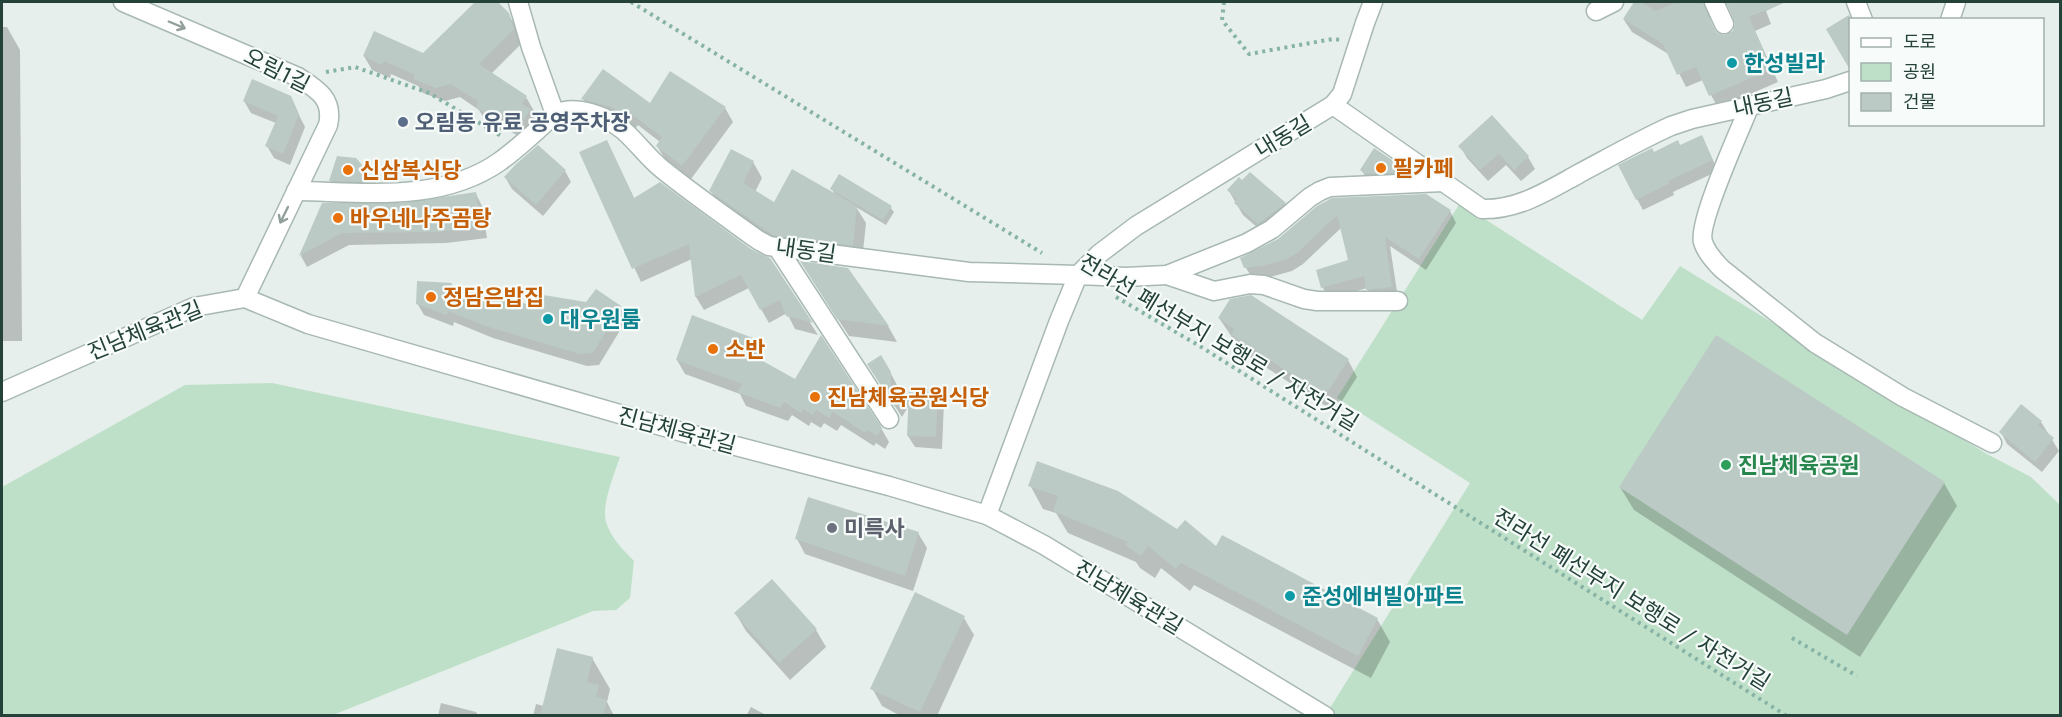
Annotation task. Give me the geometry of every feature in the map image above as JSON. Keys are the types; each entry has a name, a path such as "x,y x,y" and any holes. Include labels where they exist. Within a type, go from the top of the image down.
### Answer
{"street":[{"name":"오림1길","path":"123,2 298,77 323,96 329,106 328,125 245,298"},
{"path":"296,191 406,192 437,189 488,169 519,146 555,114 531,48 518,2"},
{"name":"내동길","path":"555,114 562,111 579,111 614,124 624,131 660,168 769,246 969,272 1078,275 1099,254 1136,226 1333,105 1342,94 1373,2"},
{"path":"1596,11 1614,2"},
{"path":"1714,2 1724,24"},
{"path":"1856,2 1862,18"},
{"path":"1951,18 1956,2"},
{"name":"내동길","path":"1333,105 1482,209 1504,208 1545,192 1671,126 1849,82"},
{"path":"1750,105 1710,203 1702,230 1702,241 1713,259 1722,269 1815,343 1903,397 1992,443"},
{"path":"987,515 1078,275 1126,277 1167,274 1247,243 1272,229 1320,190 1330,187 1443,182"},
{"path":"777,247 889,419"},
{"path":"1167,274 1214,291 1250,284 1264,285 1304,300 1398,301"},
{"name":"진남체육관길","path":"2,392 10,382 194,307 245,298 320,327 671,429 889,486 987,515 1044,545 1325,716"}],"path":[{"name":"전라선 폐선부지 보행로 / 자전거길","path":"631,2 1048,257"},
{"path":"1224,2 1222,20 1250,54 1333,39 1357,44"},
{"path":"298,77 355,67 429,93 519,146"},
{"name":"전라선 폐선부지 보행로 / 자전거길","path":"1108,293 1198,345 1787,716"},
{"path":"1792,638 1857,676"}],"green space":[{"name":"진남체육공원","path":"1460,203 1642,320 1680,266 1987,454 2031,477 2060,505 2060,715 1325,716 1470,483 1337,398"},
{"path":"272,383 620,457 609,489 605,515 608,528 614,538 634,561 630,598 616,610 593,611 333,715 2,715 2,487 185,385"}],"building":[{"path":"475,2 498,2 509,13 514,29 479,64 527,96 522,104 531,109 518,128 495,114 492,118 476,107 479,102 451,84 436,88 413,79 415,75 384,61 382,65 363,56 374,31 423,53"},
{"path":"1634,2 1641,2 1656,11 1677,2 1703,2 1714,29 1724,35 1733,31 1735,24 1726,2 1786,2 1749,17 1772,69 1709,96 1696,67 1677,75 1663,44 1623,19"},
{"path":"1849,15 1849,68 1826,29"},
{"path":"603,69 650,103 670,71 726,107 682,166 656,146 662,137 630,113 626,118 611,107 581,99"},
{"path":"252,79 291,96 299,114 283,154 265,146 278,116 243,101"},
{"path":"1492,115 1529,156 1514,170 1499,154 1480,170 1458,146"},
{"path":"1702,135 1713,160 1668,181 1670,183 1636,200 1618,165 1652,148 1654,152 1678,140 1680,145"},
{"path":"607,140 634,198 660,182 751,249 770,258 813,323 786,316 780,300 760,310 741,275 695,297 689,244 632,269 579,152"},
{"path":"538,145 566,170 536,205 504,177"},
{"path":"1374,148 1404,168 1401,173 1365,174 1360,170"},
{"path":"731,149 754,161 743,183 774,202 792,169 857,206 853,246 773,235 709,191"},
{"path":"337,156 356,158 377,182 329,181"},
{"path":"1250,172 1286,203 1258,224 1234,203 1237,199 1227,190 1239,177 1242,180"},
{"path":"839,174 892,206 883,220 830,189"},
{"path":"476,192 481,226 439,232 342,233 299,256 322,203 402,203"},
{"path":"1426,194 1451,210 1419,259 1385,237 1392,287 1366,290 1364,276 1321,288 1316,270 1348,260 1337,215 1297,253 1285,260 1244,268 1240,258 1278,239 1317,206 1332,198"},
{"path":"800,261 848,268 889,326 837,319"},
{"path":"417,281 452,283 451,287 492,290 492,292 529,305 531,293 586,302 596,289 621,306 593,353 579,354 485,326 448,311 447,315 416,304"},
{"path":"1251,295 1349,359 1325,396 1231,335 1234,329 1218,318 1230,299"},
{"path":"692,315 753,338 747,352 795,379 821,335 882,428 877,436 868,430 865,433 833,412 829,418 816,410 813,415 803,409 801,413 784,402 780,408 737,392 742,384 676,360"},
{"path":"1716,335 1945,482 1847,635 1619,487"},
{"path":"881,355 891,372 891,387 906,388 895,407 867,364"},
{"path":"909,388 938,389 936,437 907,436"},
{"path":"2021,404 2042,421 2038,425 2054,438 2035,462 1999,432"},
{"path":"1037,461 1118,491 1177,529 1185,520 1216,546 1222,535 1378,618 1358,656 1181,563 1176,569 1148,546 1141,556 1125,545 1128,542 1053,511 1058,496 1028,486"},
{"path":"808,497 919,532 905,576 795,539"},
{"path":"772,579 817,629 779,663 734,613"},
{"path":"915,592 965,616 920,712 870,689"},
{"path":"557,648 593,657 587,682 599,685 596,697 607,700 603,716 540,716"}],"place":[{"name":"한성빌라","path":"1732,63"},
{"name":"오림동 유료 공영주차장","path":"403,122"},
{"name":"필카페","path":"1381,168"},
{"name":"신삼복식당","path":"348,170"},
{"name":"바우네나주곰탕","path":"338,218"},
{"name":"정담은밥집","path":"431,297"},
{"name":"대우원룸","path":"548,319"},
{"name":"소반","path":"713,349"},
{"name":"진남체육공원식당","path":"815,397"},
{"name":"진남체육공원","path":"1726,465"},
{"name":"미륵사","path":"832,528"},
{"name":"준성에버빌아파트","path":"1290,596"}]}
